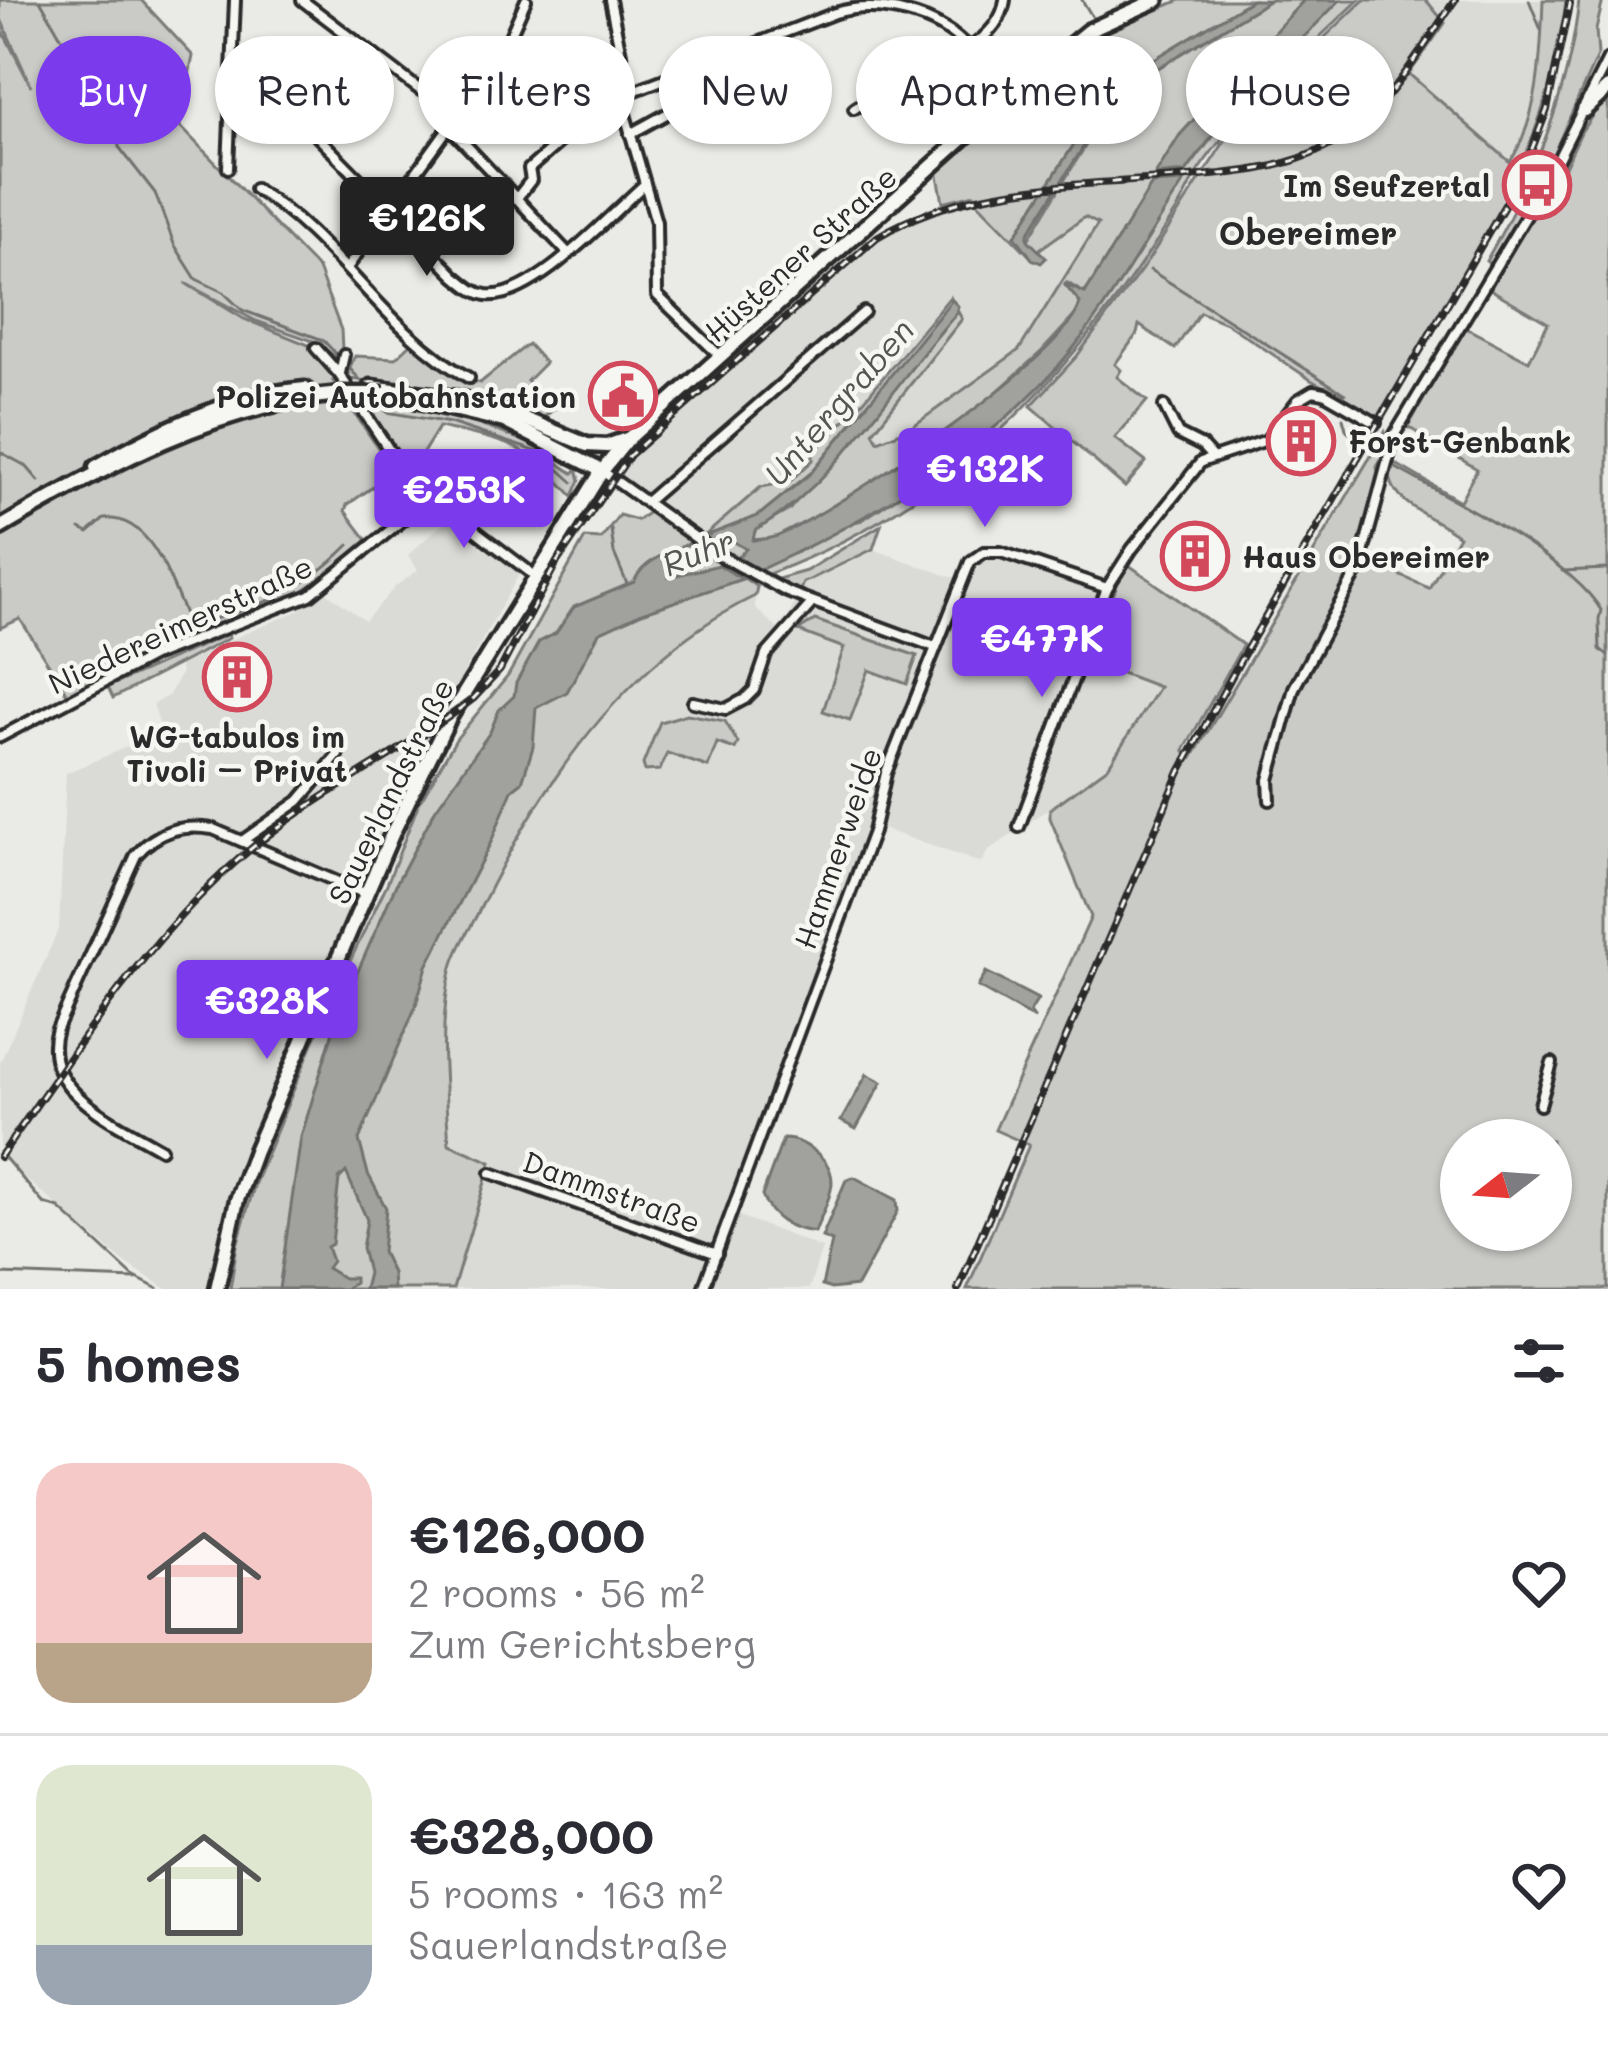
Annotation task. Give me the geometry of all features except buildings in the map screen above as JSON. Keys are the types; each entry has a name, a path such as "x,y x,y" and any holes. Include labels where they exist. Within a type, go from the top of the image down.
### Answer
{"main road":[{"name":"Hüstener Straße","path":"602,472 628,439 970,131 1088,31 1157,0"},
{"path":"1584,110 1608,88"},
{"path":"340,375 385,394 504,421 602,472"},
{"path":"0,528 157,444 225,417 300,397 340,375 371,387 462,399 508,412 587,446 628,439"},
{"path":"587,446 602,472"},
{"name":"Sauerlandstraße","path":"217,1289 237,1200 255,1151 366,894 460,696 602,472"}],"street":[{"path":"234,36 235,0"},
{"path":"302,0 418,88"},
{"path":"510,36 526,0"},
{"path":"610,0 617,36"},
{"path":"985,36 995,28 1004,0"},
{"path":"635,90 835,13 872,4 945,28 954,36"},
{"path":"1270,800 1269,780 1294,688 1359,568 1391,432 1547,181 1608,59"},
{"path":"228,168 229,144"},
{"path":"325,144 455,276 486,295 522,288 645,184"},
{"path":"347,268 437,144"},
{"path":"464,144 567,252"},
{"path":"515,199 531,180 529,169 557,144"},
{"path":"633,144 657,236 657,295 721,357"},
{"path":"255,189 275,201 347,268 428,352 469,378"},
{"path":"646,502 864,312"},
{"path":"316,348 340,375 409,480 535,576"},
{"path":"1019,827 1107,588 1202,462 1267,440 1309,392 1324,393 1376,423"},
{"path":"1164,406 1178,434 1202,446 1211,457"},
{"path":"602,472 721,556 787,592 935,647"},
{"name":"Niedereimerstraße","path":"0,737 153,656 310,595 430,498"},
{"name":"Hammerweide","path":"703,1289 873,832 886,773 970,562 984,552 1001,552 1107,588"},
{"path":"693,702 715,709 745,700 754,690 766,655 812,603"},
{"path":"242,841 299,801 338,754"},
{"path":"160,1149 94,1108 66,1084 53,1060 55,1035 142,848 162,833 189,826 214,829 366,894"},
{"path":"1540,1105 1552,1063"},
{"name":"Dammstraße","path":"491,1173 717,1255"}],"shaded area":[{"path":"0,0 141,0 174,36 36,36 36,144 191,144 191,137 318,269 341,330 342,349 337,358 316,342 256,321 185,283 244,319 316,348 394,472 347,505 345,511 367,540 325,576 288,600 208,627 68,695 20,619 0,628 0,26 31,86 0,17"},
{"path":"1180,0 1252,0 1162,54 1162,36 1096,36"},
{"path":"1252,0 1270,0 1211,36 1192,36"},
{"path":"1270,0 1304,0 1271,36 1211,36"},
{"path":"1304,0 1340,0 1305,36 1271,36"},
{"path":"1340,0 1359,0 1321,36 1303,36"},
{"path":"1364,0 1426,0 1445,23 1409,74 1510,162 1533,104 1543,0 1566,0 1542,113 1521,166 1468,269 1378,417 1311,380 1226,323 1200,312 1175,349 1139,325 1115,364 1121,370 1117,377 1147,401 1115,438 1146,462 1125,487 1031,406 1077,356 1145,265 1223,144 1394,144 1394,36 1326,36"},
{"path":"1426,0 1543,0 1537,86 1520,146 1510,162 1409,74 1445,23"},
{"path":"1579,0 1603,0 1596,30 1598,54 1548,166 1490,264 1486,261 1519,199 1558,103"},
{"path":"1186,40 1186,51 1162,66 1162,54"},
{"path":"1186,51 1186,128 1156,174 1186,172 1208,144 1218,144 1093,329 1001,430 894,512 833,546 766,575 749,570 703,537 761,487 789,482 813,460 813,452 861,404 950,297 962,319 873,432 878,441 909,429 1019,350 1098,224 1085,217 1030,256 974,194 943,202 937,170 967,144 1074,144 1015,236 1028,240 1087,144 1162,144 1162,66","holes":["1183,182 1112,292 1009,413 936,471 862,520 747,550 755,540 775,538 844,501 979,408 1078,312 1080,303 1066,282 1084,293","952,301 956,314 789,510 734,542 705,537 758,516 811,473"]},
{"path":"1608,93 1608,1289 967,1289 1029,1145 995,1130 1091,917 1050,809 1108,767 1159,687 1090,661 1119,579 1129,565 1243,645 1184,750 1192,758 1385,432 1389,445 1377,467 1379,481 1352,574 1284,700 1263,782 1266,799 1304,676 1365,560 1429,588 1459,536 1400,497 1390,475 1391,461 1460,501 1477,469 1408,427 1464,327 1529,361 1548,323 1490,289 1534,213 1556,186 1581,132"},
{"path":"1186,128 1186,144 1206,144 1186,172 1155,175"},
{"path":"1074,144 1085,144 1028,234 1046,258 1041,263 1032,259 1015,236"},
{"path":"1184,182 1071,351 1005,419 966,450 883,506 755,572 734,560 746,549 734,542 709,544 703,537 758,516 811,473 952,300 958,306 956,314 863,431 813,486 755,531 753,540 777,536 849,496 995,394 1066,327 1080,303 1064,284 1085,293 1152,184"},
{"path":"976,201 1030,256 1085,217 1099,224 1019,350 909,429 879,442 873,433 962,320 861,404 789,482 761,487 703,537 619,475 665,426 881,237 916,217"},
{"path":"414,341 458,377 480,383 528,344 545,363 527,381 554,409 541,420 463,393 349,379 355,356 396,358"},
{"path":"365,401 440,413 511,436 558,455 555,461 573,473 577,469 580,480 573,496 514,447 439,427 409,475"},
{"path":"649,512 757,587 755,596 668,653 594,727 532,813 457,954 447,992 444,1035 449,1144 491,1162 453,1289 230,1289 255,1183 418,805 456,739 508,676 585,538 601,539 619,515 637,520"},
{"path":"449,518 522,569 454,690 361,892 280,1092 218,1289 167,1289 124,1262 0,1157 0,1063 59,928 66,773 162,732 153,704 169,695 181,673 178,662 296,612 326,592 365,621 396,586 418,570 408,555"},
{"path":"881,525 873,549 803,583 799,592 774,580 806,571"},
{"path":"690,543 697,548 672,566 669,577 719,565 742,579 599,633 567,692 536,708 533,747 522,782 512,790 491,842 427,966 415,1008 359,1140 368,1174 386,1208 382,1252 392,1273 393,1289 364,1289 368,1273 362,1248 367,1220 346,1172 339,1179 332,1244 327,1247 332,1261 327,1268 343,1278 354,1278 354,1283 345,1289 279,1289 301,1137 336,1021 398,880 435,810 490,732 499,710 514,696 516,683 539,642 556,633 574,607 634,582 650,563"},
{"path":"873,549 951,577 968,578 979,562 994,556 1099,589 1073,655 1159,687 1108,767 988,851 981,863 869,824 770,1108 726,1211 822,1248 809,1289 453,1289 491,1162 449,1145 442,1024 452,966 508,853 561,771 635,680 710,618 755,596 755,608 778,629 789,616 802,583"},
{"path":"815,620 917,656 907,684 869,670 850,720 823,711 844,648 798,631"},
{"path":"228,634 229,638 113,698 108,687"},
{"path":"687,714 725,721 738,743 735,749 717,743 708,767 667,753 660,770 645,771 643,764 660,722"},
{"path":"986,972 1038,999 1030,1012 1035,1019 978,987"},
{"path":"867,1074 882,1082 856,1129 841,1121"},
{"path":"783,1139 810,1148 831,1173 831,1192 815,1232 783,1222 762,1196"},
{"path":"854,1177 897,1200 898,1211 857,1286 831,1289 822,1286 832,1241 822,1237 846,1180"}],"waterway":[{"path":"40,0 72,56 86,60 112,90 119,147 155,193 174,244 196,279 223,292 242,310 323,340 366,386"},
{"path":"1082,0 1093,18"},
{"path":"1529,0 1541,30"},
{"path":"1150,270 1345,394"},
{"path":"376,399 387,412 450,423 541,453 573,482"},
{"path":"1343,418 1356,440"},
{"path":"0,452 26,466 39,481"},
{"path":"1391,465 1563,569 1601,610 1599,619"},
{"path":"80,529 88,533 104,519 135,528 158,555 188,621 195,624 278,596 315,575 349,545"},
{"path":"611,529 614,553 627,584"},
{"path":"1562,571 1608,569"},
{"path":"1599,621 1600,649 1608,656"},
{"name":"Ruhr","path":"526,705 568,647"},
{"path":"0,1152 43,1203 59,1208 133,1276 158,1289"},
{"path":"0,1274 136,1279"}],"railway":[{"path":"0,1157 125,982 195,901 276,829 474,698 500,670 557,562 630,455 877,237 950,205 988,196 1243,171 1314,153 1350,132 1385,99 1455,0"},
{"path":"958,1289 1180,772 1521,177 1547,110 1570,0"}],"place":[{"name":"Im Seufzertal","path":"1537,185"},
{"name":"Polizei Autobahnstation","path":"623,396"},
{"name":"Forst-Genbank","path":"1301,441"},
{"name":"Haus Obereimer","path":"1195,556"},
{"name":"WG-tabulos im Tivoli – Privat","path":"237,677"}],"district":[{"name":"Obereimer","path":"1308,231"}],"water label":[{"name":"Untergraben","path":"838,401"}]}
